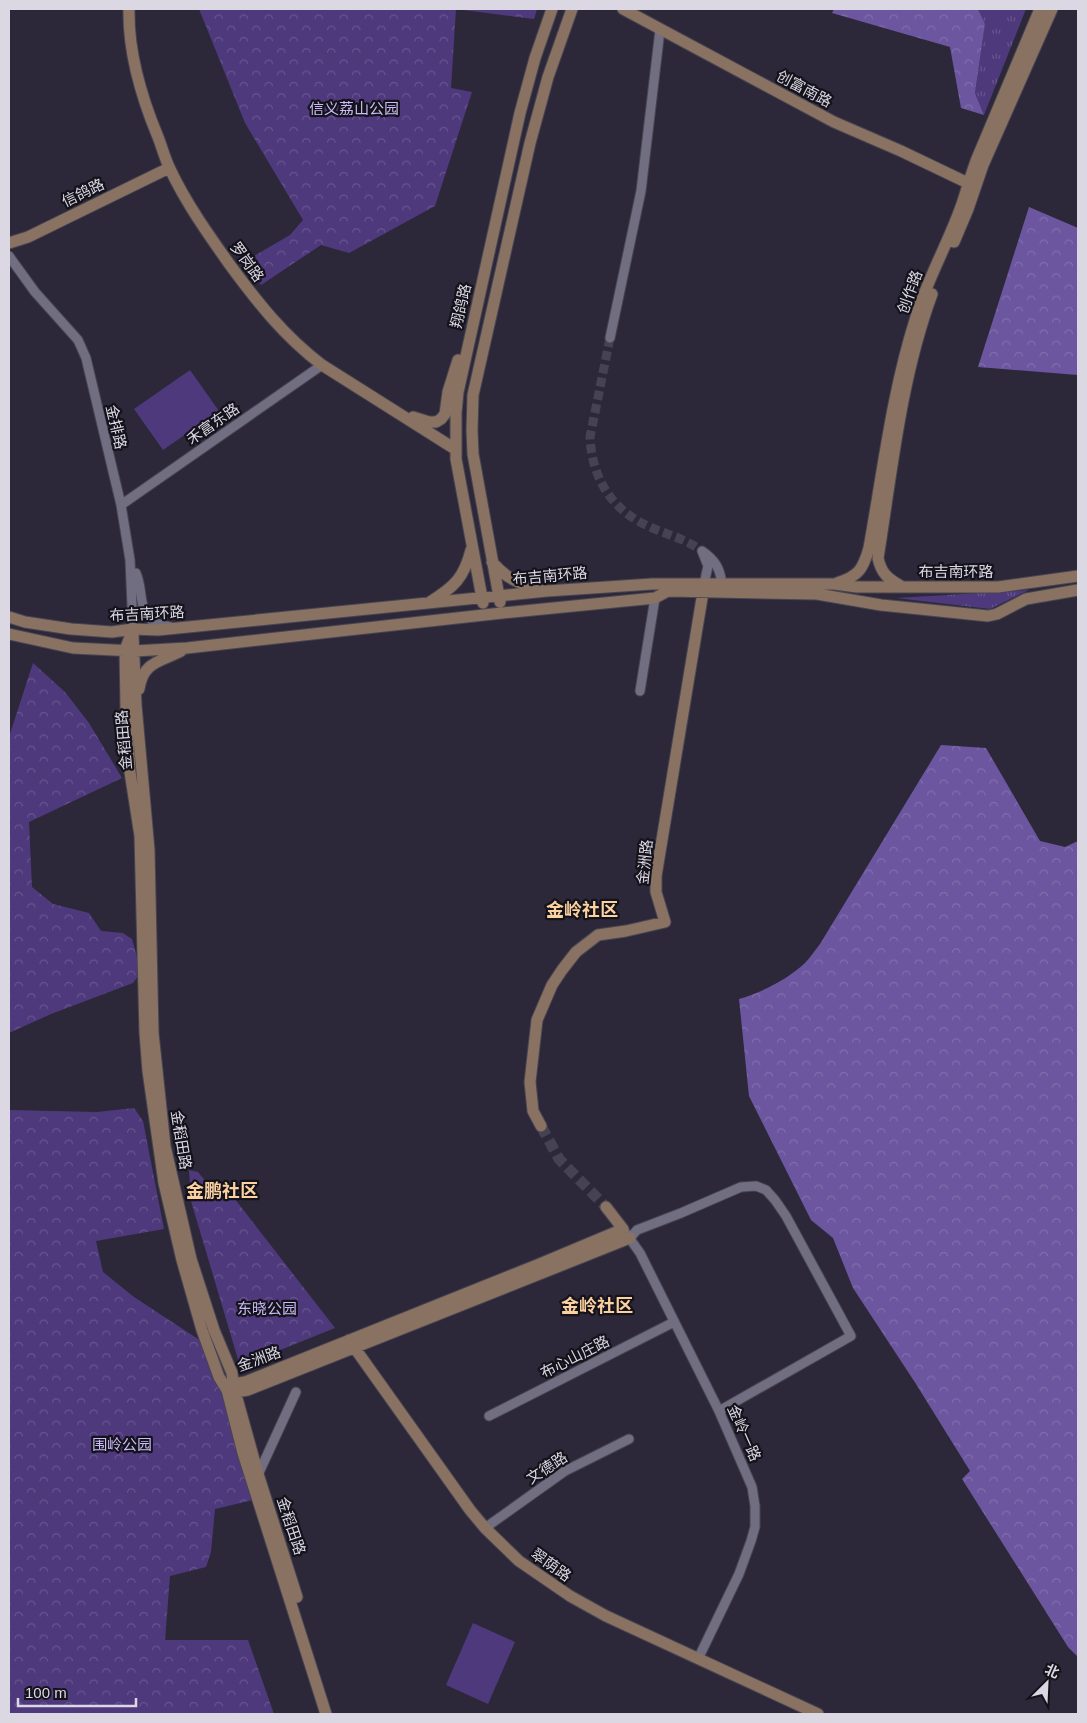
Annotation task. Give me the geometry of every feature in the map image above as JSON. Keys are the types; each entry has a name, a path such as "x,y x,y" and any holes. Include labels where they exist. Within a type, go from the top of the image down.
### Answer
{"street":[{"name":"罗岗路","path":"129,9 128,27 144,103 170,168 207,233 266,312 288,337 322,365 455,449"},
{"name":"翔鸽路","path":"485,615 455,449 458,392 520,113 535,58 552,9"},
{"name":"翔鸽路","path":"502,613 473,454 472,411 476,377 530,143 548,77 572,9"},
{"name":"创富南路","path":"623,9 834,122 901,150 972,185"},
{"name":"创作路","path":"835,584 850,579 858,573 866,560 901,392 928,304 1040,9"},
{"name":"创作路","path":"972,185 983,165 1052,9"},
{"path":"610,338 641,192 660,30"},
{"name":"信鸽路","path":"9,243 28,237 170,168"},
{"name":"金排路","path":"9,256 35,292 78,340 86,358 120,505 130,560 133,629"},
{"path":"397,412 429,422 436,422 441,419 458,361 468,344"},
{"name":"禾富东路","path":"120,505 322,365"},
{"name":"创作路","path":"901,392 878,558 884,575 891,581 904,587"},
{"path":"427,604 452,588 459,580 467,565 472,546"},
{"path":"703,588 708,566 702,551 717,565 721,574 722,584"},
{"path":"130,560 137,576 140,602 145,614 159,624 176,628"},
{"path":"492,562 515,582 547,591"},
{"name":"布吉南环路","path":"129,651 187,648 655,598 668,591 703,588 722,584 835,584 857,587 998,587 1078,576"},
{"name":"布吉南环路","path":"9,617 26,622 95,631 158,630 547,591 652,584 817,594 881,605 988,616 997,614 1026,599 1078,590"},
{"name":"金洲路","path":"541,1126 533,1111 530,1082 537,1020 552,985 576,952 598,935 626,932 665,922 656,892 656,876 703,588"},
{"path":"640,691 655,598"},
{"name":"金稻田路","path":"133,629 129,651 130,772 140,836 145,1033 158,1150 164,1183 182,1260 202,1330 220,1377 232,1388 334,1714"},
{"path":"9,634 72,648 129,651"},
{"path":"136,705 141,679 147,668 157,661 187,648"},
{"name":"金稻田路","path":"129,651 136,705 149,859 153,1033 165,1146 191,1259 214,1330 232,1373 232,1388 254,1486 326,1714"},
{"path":"606,1207 630,1232 742,1187 756,1186 766,1190 786,1216 852,1336 719,1411"},
{"name":"金洲路","path":"232,1388 248,1390 351,1344 630,1232"},
{"name":"金岭一路","path":"630,1232 719,1411 752,1486 755,1506 754,1527 739,1574 698,1659"},
{"name":"布心山庄路","path":"489,1416 674,1322"},
{"name":"翠荫路","path":"351,1344 470,1510 485,1528 519,1561 570,1596 606,1616 818,1714"},
{"path":"254,1486 296,1392"},
{"name":"文德路","path":"485,1528 565,1471 629,1439"}],"green space":[{"name":"信义荔山公园","path":"199,9 456,9 451,88 472,92 435,206 349,253 321,245 261,285 242,263 290,235 303,220 245,123"},
{"path":"456,9 537,9 534,19"},
{"path":"834,9 978,9 985,24 975,93 984,115 961,108 950,47 832,13"},
{"path":"978,9 1026,9 984,115 975,93 985,24"},
{"path":"1029,207 1078,228 1078,375 978,367"},
{"path":"190,370 219,411 163,450 134,409"},
{"path":"1029,590 990,609 896,598"},
{"path":"33,663 65,692 89,723 122,778 29,822 32,887 53,904 89,913 101,931 123,933 132,939 141,972 133,983 51,1014 9,1033 9,737"},
{"path":"941,745 986,748 1040,841 1065,847 1078,841 1078,1657 1068,1647 962,1479 970,1471 853,1288 833,1238 811,1220 749,1096 739,999 782,980 798,969 809,958 820,944"},
{"name":"围岭公园","path":"134,1108 143,1121 164,1229 96,1241 103,1272 134,1297 201,1341 234,1421 257,1499 215,1509 211,1552 206,1567 170,1576 165,1640 248,1640 274,1714 9,1714 9,1110 97,1112"},
{"name":"东晓公园","path":"189,1170 198,1172 218,1197 231,1194 335,1328 240,1366 191,1201"},
{"path":"473,1623 515,1642 488,1704 446,1685"}],"tunnel":[{"path":"610,338 590,437 595,466 600,479 606,491 624,512 636,520 683,540 702,551"},
{"path":"541,1126 559,1159 606,1207"}],"district":[{"name":"金岭社区","path":"582,910"},
{"name":"金鹏社区","path":"222,1191"},
{"name":"金岭社区","path":"597,1306"}]}
